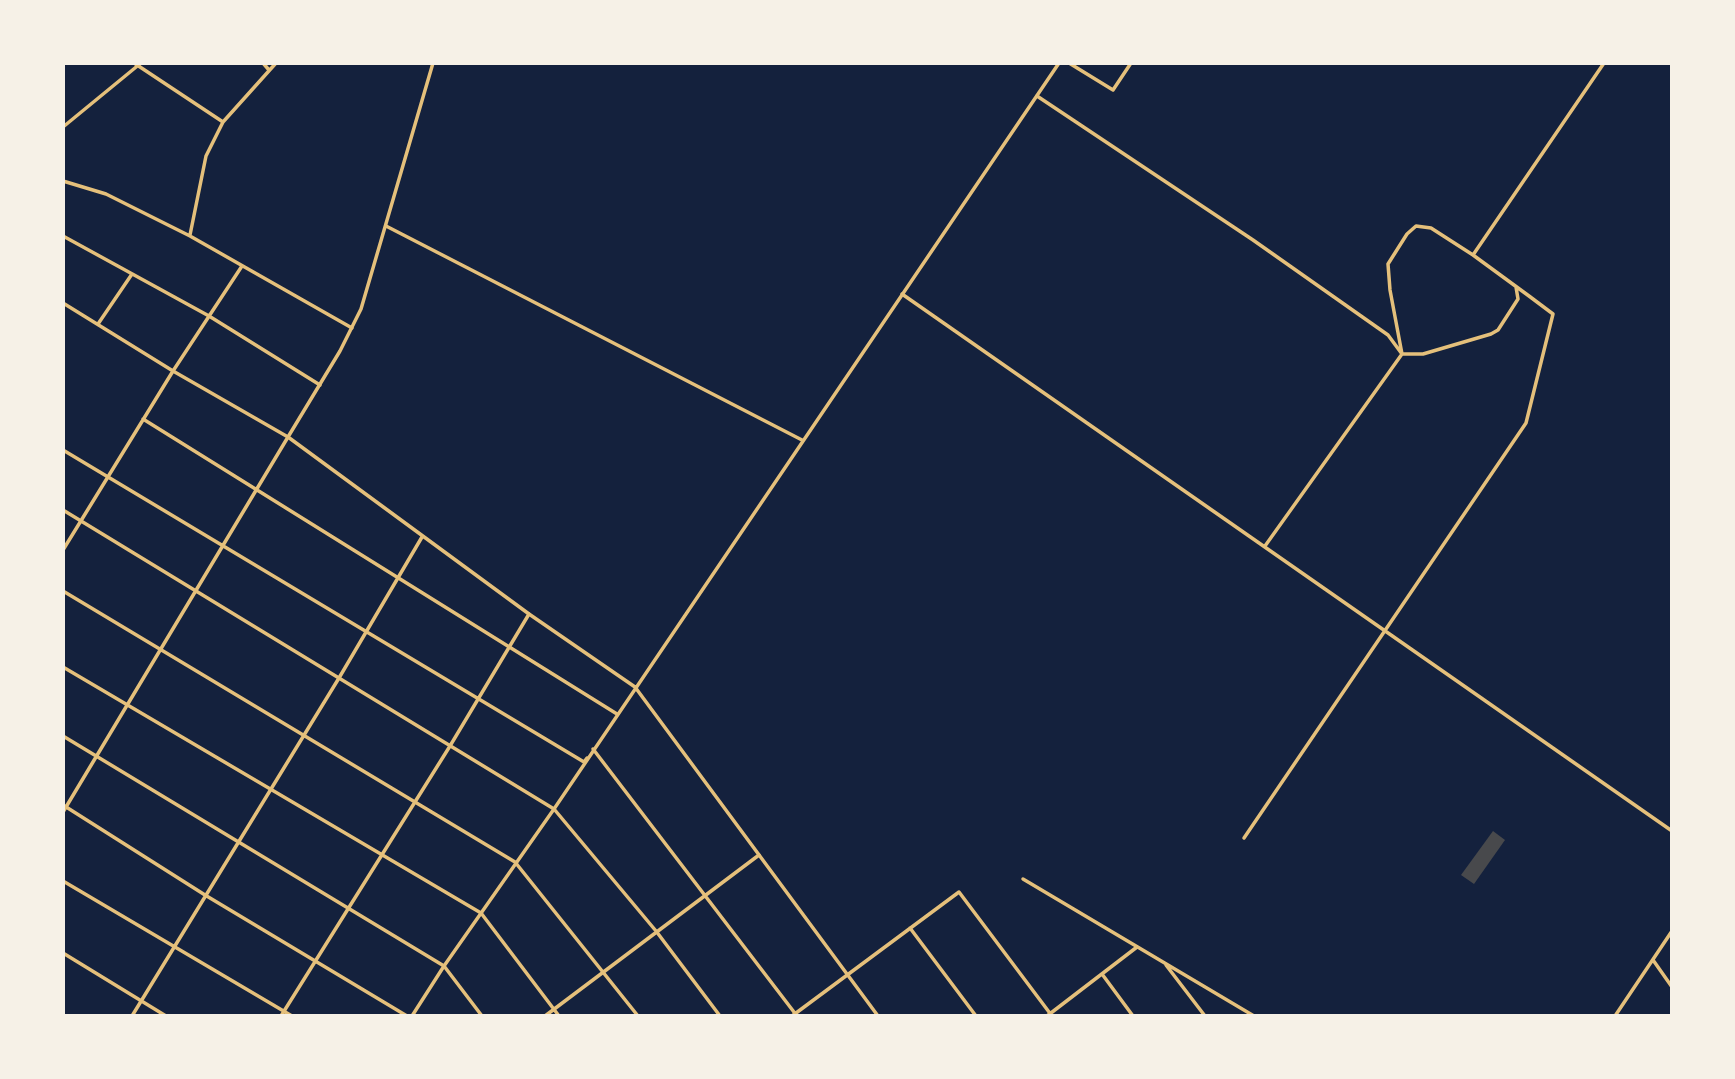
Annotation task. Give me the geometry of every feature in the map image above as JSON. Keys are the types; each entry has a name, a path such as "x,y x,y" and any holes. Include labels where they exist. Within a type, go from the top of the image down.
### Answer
{"street":[{"path":"263,63 270,70"},
{"path":"190,236 206,156 223,122 276,63"},
{"path":"63,812 197,592 222,545 352,328 361,309 433,63"},
{"path":"65,806 205,895 410,1016 554,809 1059,63"},
{"path":"1069,63 1113,90 1131,63"},
{"path":"1473,255 1604,63"},
{"path":"63,127 138,64 223,122"},
{"path":"1037,96 1253,240 1388,335 1402,354"},
{"path":"63,181 106,194 190,236 352,328"},
{"path":"386,226 802,440"},
{"path":"1244,838 1526,423 1553,314 1473,255 1431,228 1416,226 1397,248 1388,264 1402,354 1265,546"},
{"path":"63,236 209,316 320,385"},
{"path":"63,550 242,265"},
{"path":"98,324 132,274"},
{"path":"1402,354 1423,354 1491,334 1497,330 1518,299 1516,286"},
{"path":"902,293 1672,831"},
{"path":"63,303 173,371 288,437 422,537 635,687 878,1016"},
{"path":"143,419 617,714"},
{"path":"63,450 584,761"},
{"path":"63,510 554,809 656,931 720,1016"},
{"path":"132,1016 422,537"},
{"path":"63,591 515,862 638,1016"},
{"path":"281,1016 529,614"},
{"path":"63,667 481,913 559,1016"},
{"path":"63,736 444,966 482,1016"},
{"path":"594,748 795,1015 959,892 1050,1015 1138,947"},
{"path":"545,1016 759,855"},
{"path":"1023,879 1254,1016"},
{"path":"63,881 292,1016"},
{"path":"910,929 976,1016"},
{"path":"1615,1016 1672,931"},
{"path":"63,953 166,1016"},
{"path":"1653,961 1672,987"},
{"path":"1164,963 1205,1016"},
{"path":"1102,974 1133,1016"}],"building":[{"path":"1493,831 1505,840 1474,884 1461,875"}]}
